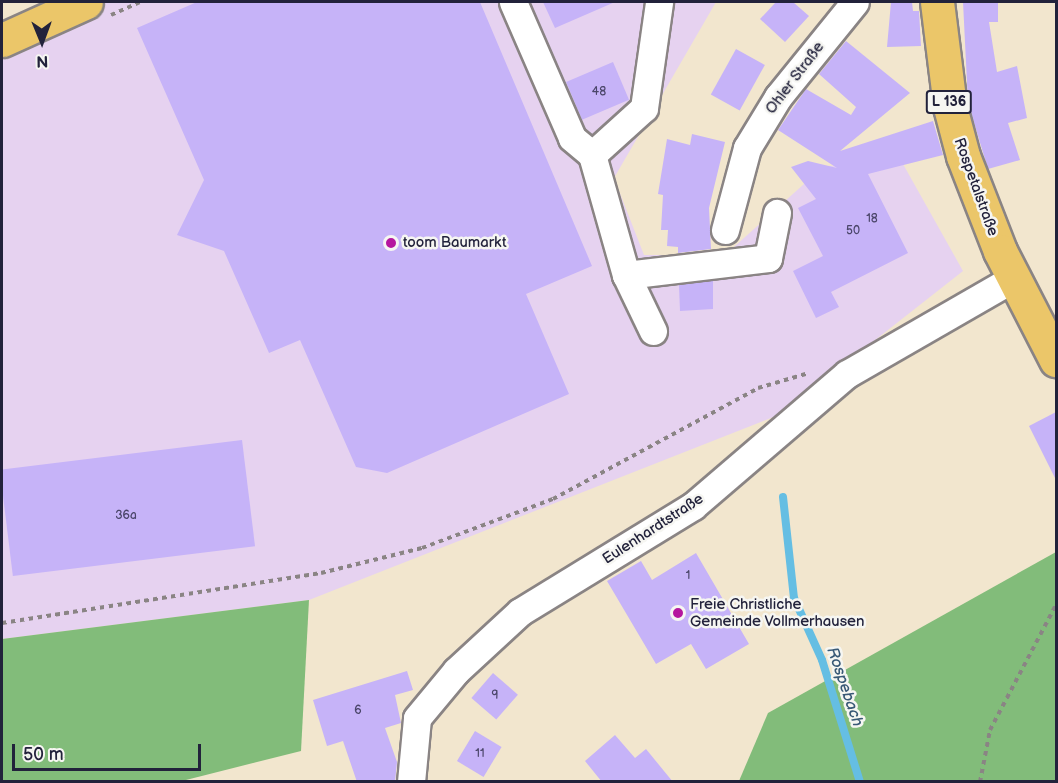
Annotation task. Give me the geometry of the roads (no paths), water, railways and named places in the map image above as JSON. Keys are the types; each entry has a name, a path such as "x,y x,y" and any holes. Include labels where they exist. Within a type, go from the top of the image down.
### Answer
{"main road":[{"path":"2,40 86,2"},
{"name":"Rospetalstraße","path":"937,2 950,107 963,156 1014,278 1056,360"}],"street":[{"path":"513,2 572,138 592,155 626,275 653,331"},
{"path":"592,155 644,108 659,2"},
{"name":"Ohler Straße","path":"725,230 747,148 778,96 855,2"},
{"path":"626,275 768,258 777,213"},
{"name":"Eulenhardtstraße","path":"411,782 417,718 456,671 520,612 693,507 847,374 1014,278"}],"waterway":[{"name":"Rospebach","path":"783,497 794,598 822,660 860,782"}],"place":[{"name":"toom Baumarkt","path":"391,243"},
{"name":"Freie Christliche Gemeinde Vollmerhausen","path":"678,613"}]}
